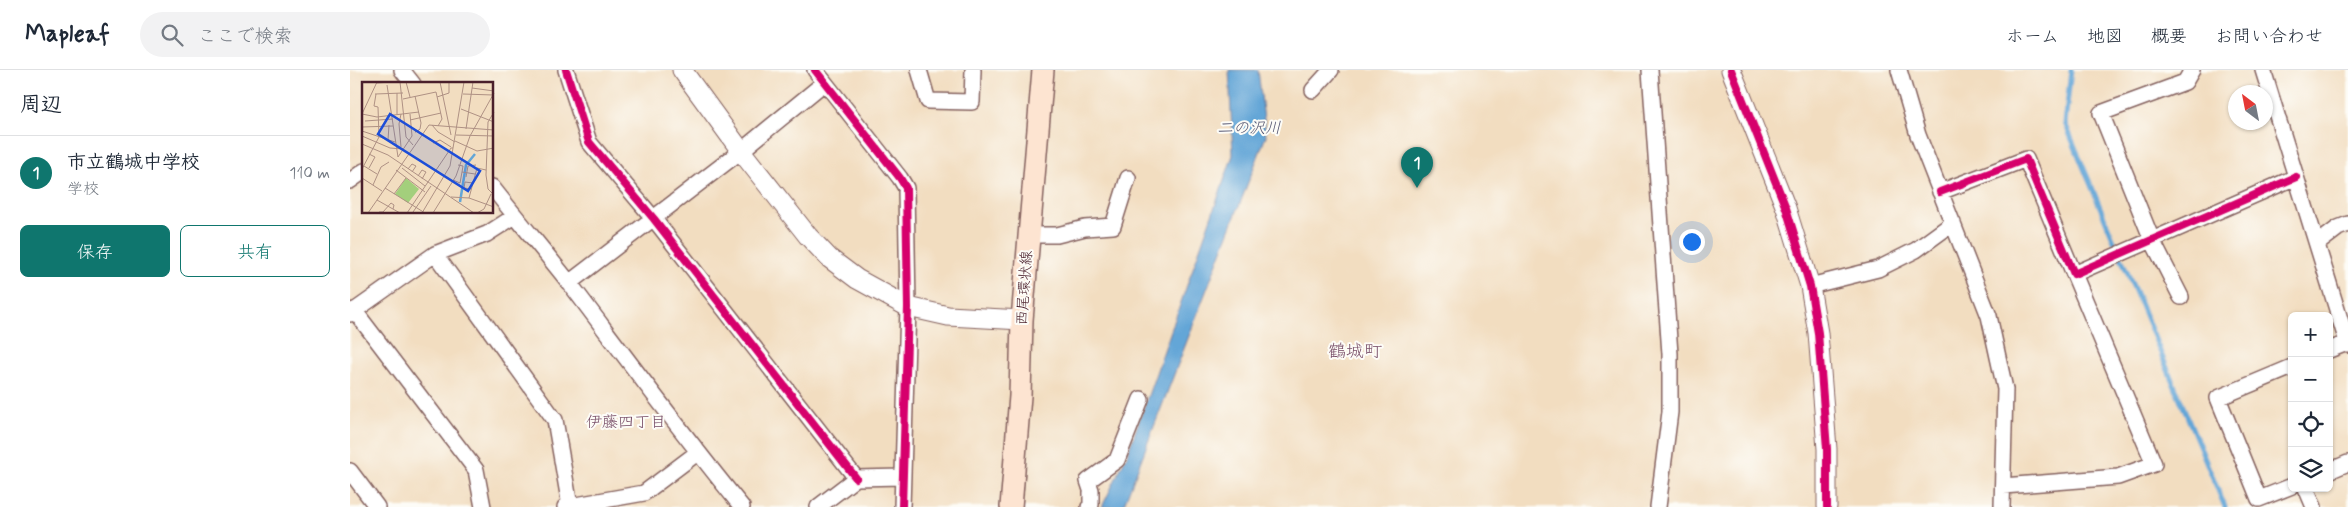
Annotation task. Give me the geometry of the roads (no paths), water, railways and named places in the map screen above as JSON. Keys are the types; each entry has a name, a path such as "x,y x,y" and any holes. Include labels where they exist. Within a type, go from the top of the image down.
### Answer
{"main road":[{"name":"西尾環状線","path":"1011,507 1020,396 1022,320 1043,70"}],"street":[{"path":"402,70 411,82"},
{"path":"566,70 589,142 654,218 856,478"},
{"path":"682,70 741,151 808,236 829,258 857,280 908,307 948,316 1022,320"},
{"path":"815,70 906,188 908,307 902,507"},
{"path":"919,70 928,101 972,102 973,70"},
{"path":"1313,90 1331,70"},
{"path":"1650,70 1670,354 1670,412 1658,507"},
{"path":"1731,70 1786,208 1810,286 1818,333 1827,449 1827,507"},
{"path":"1899,70 1918,135 1989,316 2005,389 2002,507"},
{"path":"2181,297 2152,240 2101,113 2185,82 2192,70"},
{"path":"2263,70 2348,344 2333,349"},
{"path":"569,283 741,151 824,83"},
{"path":"1940,192 2026,159 2154,464 2118,477 2003,486"},
{"path":"350,181 362,172"},
{"path":"1029,235 1057,235 1085,228 1113,226 1128,178"},
{"path":"2074,274 2296,178"},
{"path":"494,190 569,283 697,452 742,507"},
{"path":"483,507 476,470 352,312 435,254 487,234 515,216"},
{"path":"1810,286 1878,269 1916,250 1953,223"},
{"path":"2317,244 2338,228 2348,224"},
{"path":"435,254 555,420 568,507 644,493 697,452"},
{"path":"2288,369 2218,398 2260,499 2288,488"},
{"path":"1089,507 1091,505 1091,490 1088,480 1117,460 1141,399"},
{"path":"2333,469 2348,463"},
{"path":"350,471 377,507"},
{"path":"818,507 856,478 902,477"},
{"path":"2308,492 2314,507"}],"water":[{"name":"二の沢川","path":"1229,70 1258,70 1266,136 1123,507 1102,507 1127,455 1233,155"}],"waterway":[{"path":"2071,70 2065,123 2225,507"}],"place":[{"name":"市立鶴城中学校","path":"1417,188"}],"district":[{"name":"鶴城町","path":"1355,352"},
{"name":"伊藤四丁目","path":"626,422"}]}
